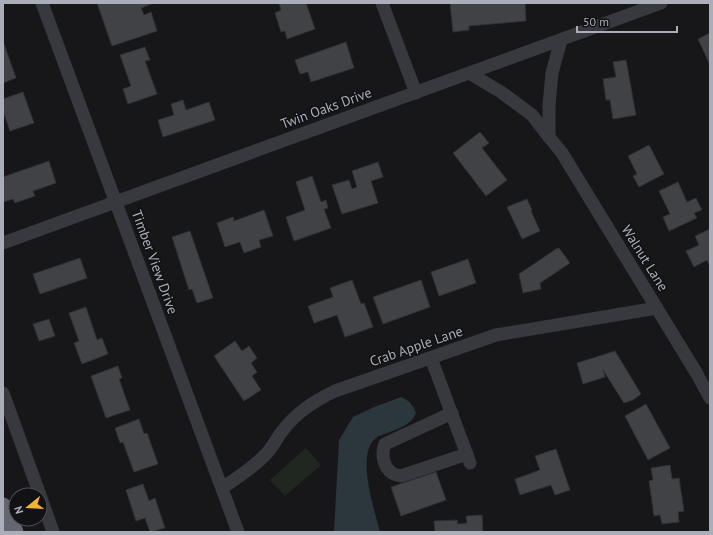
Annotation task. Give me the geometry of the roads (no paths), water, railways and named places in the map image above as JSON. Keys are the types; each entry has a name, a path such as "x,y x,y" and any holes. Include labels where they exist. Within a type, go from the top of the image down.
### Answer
{"highway":[{"path":"3,506 14,532"}],"street":[{"name":"Timber View Drive","path":"42,3 238,532"},
{"path":"382,3 416,92"},
{"name":"Twin Oaks Drive","path":"3,243 661,3"},
{"path":"549,137 549,105 552,73 561,40"},
{"name":"Walnut Lane","path":"469,73 501,92 532,115 562,153 697,374 710,398"},
{"name":"Crab Apple Lane","path":"222,488 254,465 266,453 290,421 311,404 336,391 496,335 656,308"},
{"path":"431,358 452,413 469,459 401,476 392,474 385,466 382,451 385,444 452,413"},
{"path":"3,393 37,487"},
{"path":"48,518 53,532"}]}
